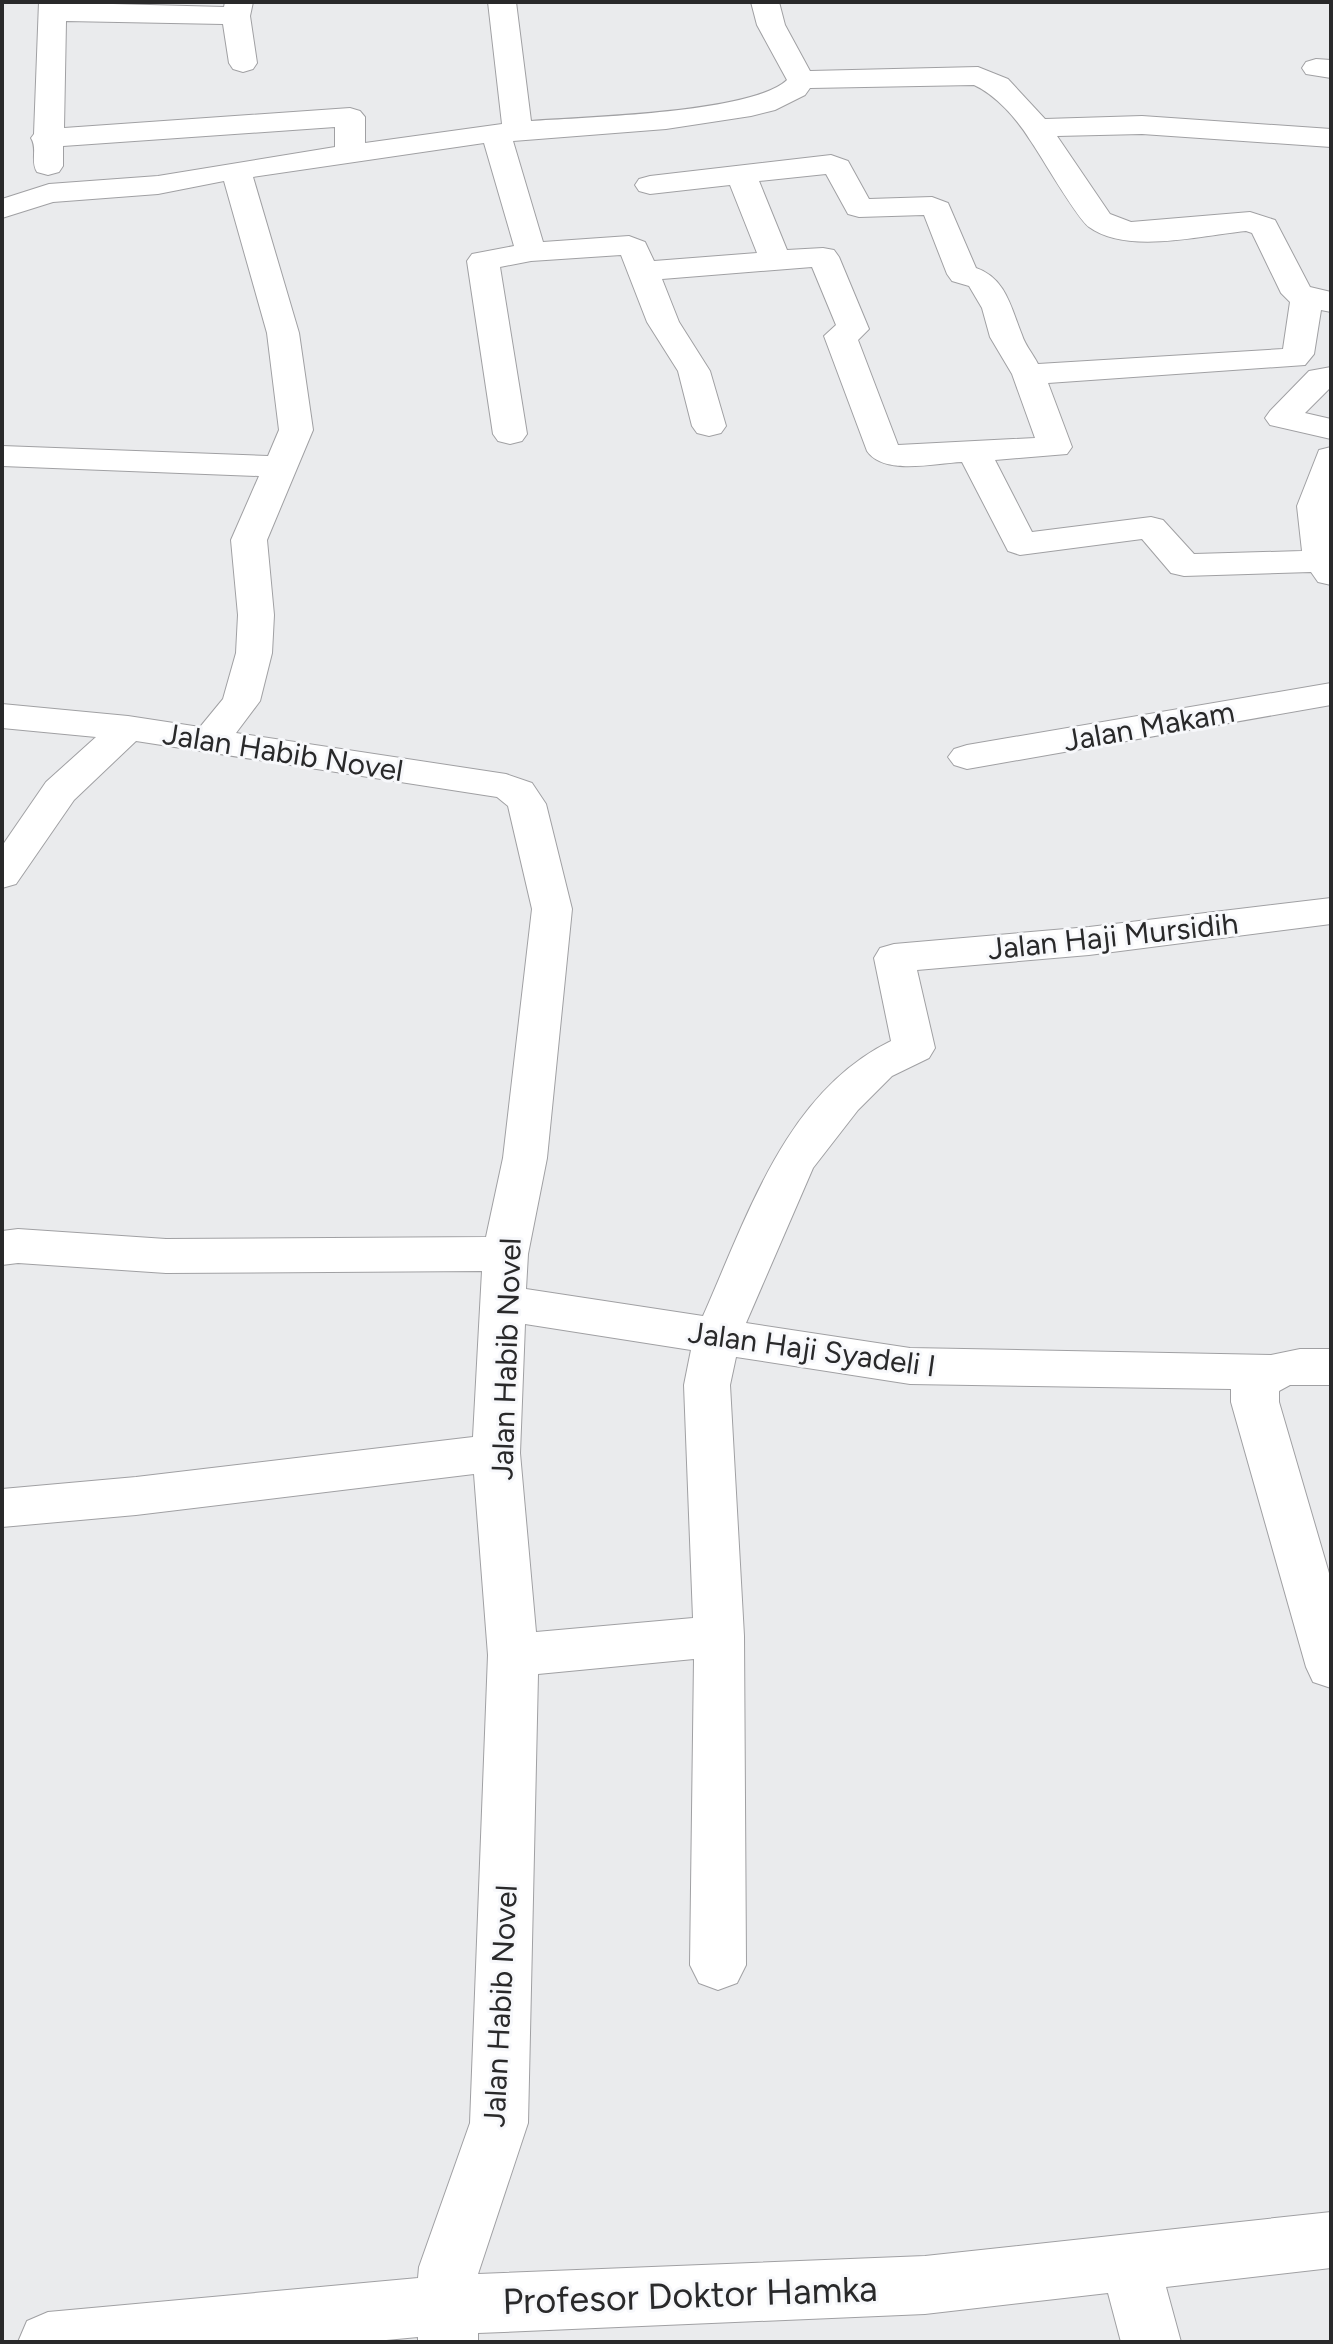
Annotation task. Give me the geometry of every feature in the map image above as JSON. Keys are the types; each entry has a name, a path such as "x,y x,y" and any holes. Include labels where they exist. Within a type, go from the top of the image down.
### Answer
{"street":[{"path":"502,2 507,132 531,252"},
{"path":"765,2 771,25 801,80"},
{"path":"49,193 46,138 53,7 238,9 243,63"},
{"path":"801,80 978,76 998,85 1038,130 1099,220 1125,231 1142,233 1250,221 1260,223 1295,290 1319,300 1298,354 1293,358 1028,374"},
{"path":"650,185 741,175 780,137 795,89 801,80"},
{"path":"46,138 351,104 350,154"},
{"path":"2,209 49,193 158,185 236,170 507,132 666,120 780,137 835,165 859,208 924,205 937,209 963,274 984,282 998,308 1006,337 1028,374 1055,447 896,456 884,451 840,336 853,329 852,326 825,260 818,256 642,271"},
{"path":"1038,130 1078,124 1142,125 1331,138"},
{"path":"210,740 241,701 254,653 256,615 249,540 296,430 285,347 236,170"},
{"path":"741,175 775,260"},
{"path":"510,434 483,263 531,252 629,245 634,249 663,322 694,371 709,426"},
{"path":"1331,377 1321,378 1282,418 1331,429"},
{"path":"974,451 1020,544 1151,527 1184,565 1328,565 1314,506 1331,457"},
{"path":"2,456 279,467"},
{"name":"Jalan Makam","path":"967,757 1331,694"},
{"name":"Jalan Habib Novel","path":"2,716 128,728 506,786 518,792 527,804 552,909 525,1158 504,1279 496,1453 513,1655 499,2123 449,2267 447,2323"},
{"path":"2,875 60,791 128,728"},
{"name":"Jalan Haji Mursidih","path":"717,1337 794,1162 843,1099 877,1066 914,1048 894,958 1089,941 1331,911"},
{"name":"Jalan Haji Syadeli I","path":"2,1248 18,1246 504,1279 717,1337 910,1366 1261,1378 1294,1366 1331,1367"},
{"path":"717,1337 707,1385 719,1636 718,1965"},
{"path":"1261,1378 1255,1402 1331,1667"},
{"path":"2,1508 136,1496 496,1453"},
{"path":"513,1655 719,1636"},
{"name":"Profesor Doktor Hamka","path":"48,2342 447,2323 925,2285 1331,2240"},
{"path":"1130,2262 1151,2342"}]}
